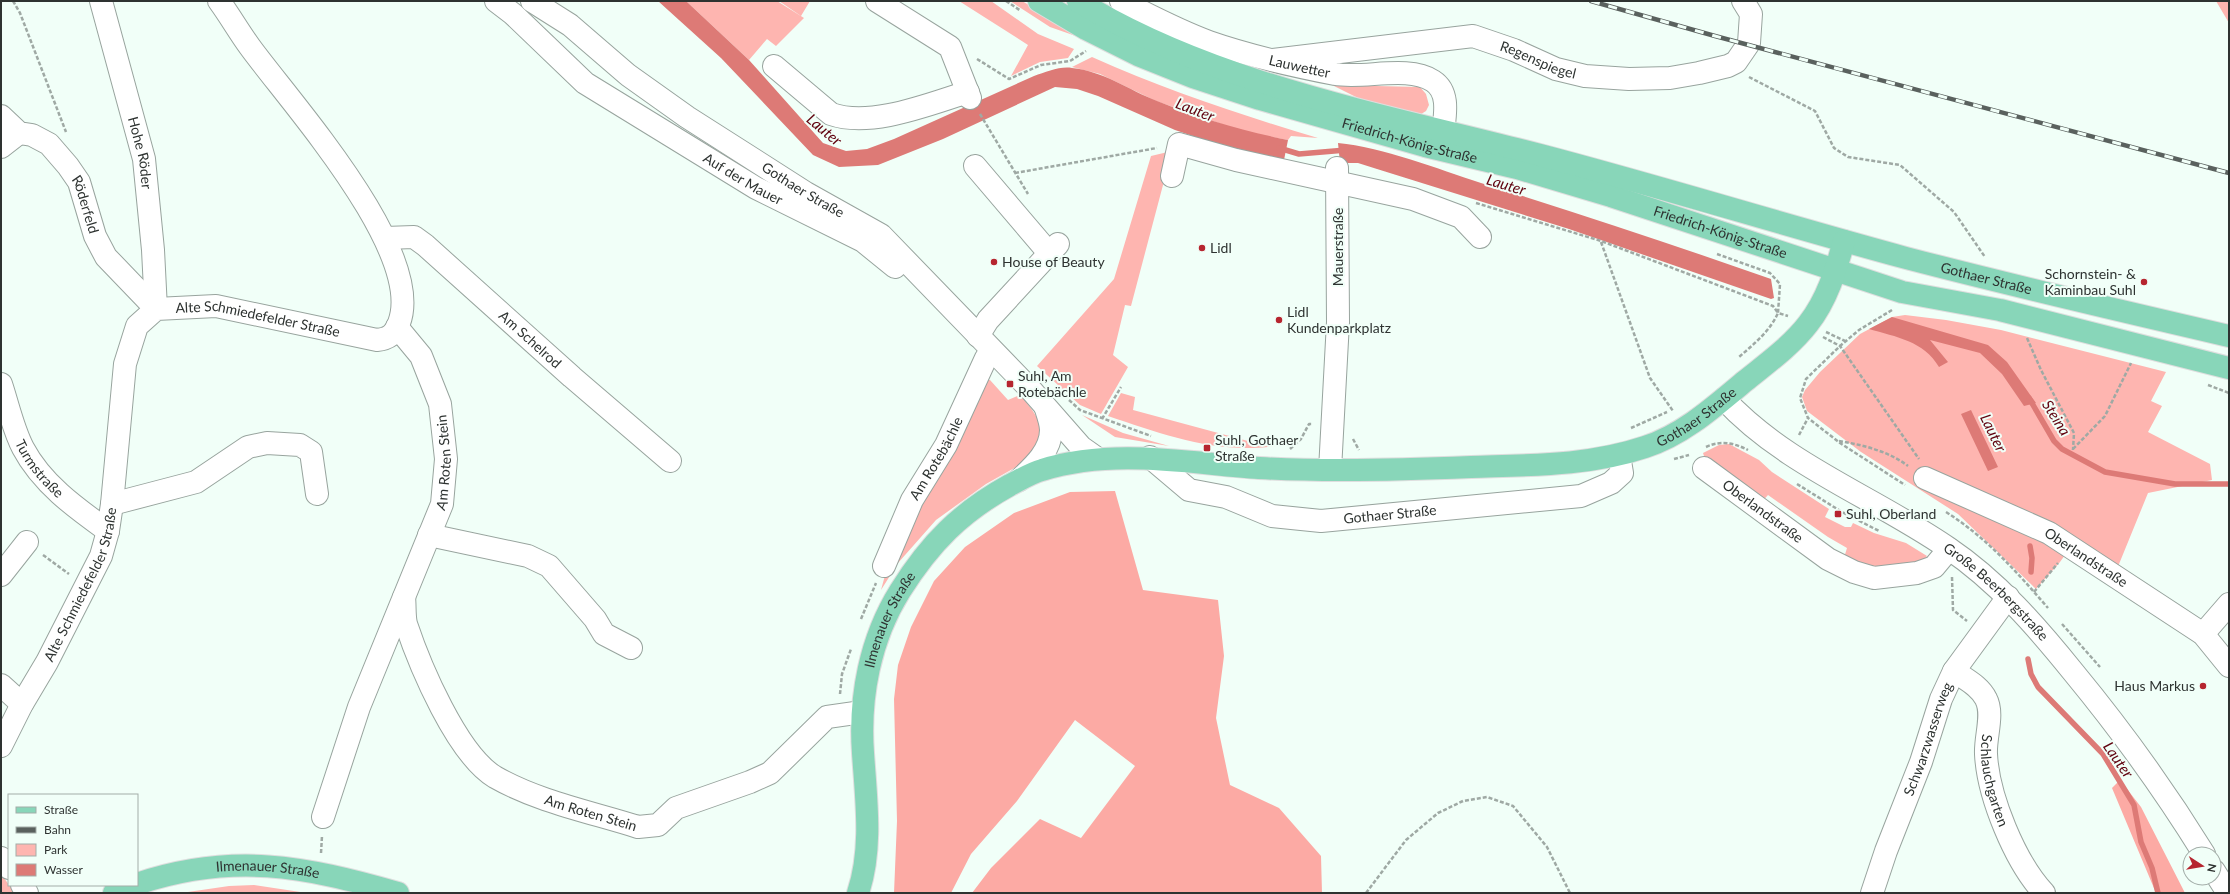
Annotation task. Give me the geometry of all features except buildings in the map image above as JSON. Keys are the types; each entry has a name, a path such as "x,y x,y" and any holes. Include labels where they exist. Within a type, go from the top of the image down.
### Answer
{"main road":[{"name":"Friedrich-König-Straße","path":"1039,1 1086,29 1138,55 1193,77 1260,100 1425,146 1517,168 1612,196 1836,270"},
{"name":"Friedrich-König-Straße","path":"1078,1 1113,22 1198,60 1273,85 1443,132 1541,156 1844,241"},
{"name":"Gothaer Straße","path":"1098,459 1154,447 1262,468 1330,470 1562,463 1619,455 1649,446 1696,419 1724,399 1809,323 1826,295 1836,270 1844,241 2004,283 2229,336"},
{"name":"Gothaer Straße","path":"1836,270 1902,292 2000,310 2229,368"},
{"name":"Ilmenauer Straße","path":"858,893 866,861 868,831 862,712 873,648 886,616 899,591 940,536 963,515 989,496 1041,470 1098,459"},
{"name":"Ilmenauer Straße","path":"138,884 199,868 236,865 320,872 398,893"},
{"name":"Ilmenauer Straße","path":"114,893 133,886"}],"street":[{"name":"Hohe Röder","path":"101,1 144,159 153,250 156,309"},
{"path":"220,1 250,47 304,115 346,173 385,238 398,276 402,304 402,315 397,327"},
{"name":"Auf der Mauer","path":"496,1 513,14 585,83 756,188 863,241 890,262 954,332 989,356"},
{"name":"Gothaer Straße","path":"532,1 570,25 628,75 687,117 806,193 881,235 975,332 989,356 1031,390 1046,409 1081,447 1098,459"},
{"path":"774,66 831,114 842,118 883,115 969,95 950,46 877,1"},
{"name":"Lauwetter","path":"1121,1 1209,42 1274,60 1337,74 1422,75 1435,82 1444,96 1446,110 1443,132"},
{"path":"1732,64 1749,43 1751,14 1744,1"},
{"name":"Regenspiegel","path":"1274,60 1473,36 1514,50 1556,69 1585,76 1629,79 1670,78 1732,64"},
{"name":"Röderfeld","path":"1,116 20,133 32,135 50,144 68,166 79,182 95,236 106,256 156,309"},
{"path":"1,147 20,133"},
{"path":"1172,176 1179,144 1236,160 1337,175 1412,199 1461,217 1480,237"},
{"path":"975,166 1054,248 988,320 975,332"},
{"name":"Mauerstraße","path":"1330,470 1331,425 1338,322 1337,175"},
{"name":"Am Schelrod","path":"385,238 414,236 572,377 670,461"},
{"name":"Alte Schmiedefelder Straße","path":"1,746 22,704 47,662 101,556 108,530 112,504 126,364 137,326 156,309 216,306 377,340 384,340 394,334 397,327"},
{"name":"Am Roten Stein","path":"324,817 359,707 442,504 446,466 440,404 422,356 397,327"},
{"name":"Am Rotebächle","path":"884,566 912,500 946,445 989,356"},
{"name":"Turmstraße","path":"1,384 23,448 51,486 80,511 108,530"},
{"name":"Große Beerbergstraße","path":"1724,399 1755,428 1789,453 1912,524 1945,555 2008,597 2058,652 2109,716 2198,846"},
{"name":"Gothaer Straße","path":"1019,480 1039,460 1048,444 1051,430 1046,409"},
{"path":"112,504 196,482 248,447 267,443 300,445 312,452 317,494"},
{"name":"Gothaer Straße","path":"1154,447 1189,490 1226,497 1272,516 1321,521 1581,496 1611,483 1622,473 1619,455"},
{"name":"Oberlandstraße","path":"1700,457 1828,559 1854,572 1874,578 1893,577 1934,567 1945,555"},
{"name":"Oberlandstraße","path":"1925,478 2049,533 2203,634 2229,666"},
{"path":"429,535 528,556 549,566 595,620 604,634 631,648"},
{"path":"1,575 27,542"},
{"name":"Am Roten Stein","path":"404,597 406,622 435,698 472,755 494,776 526,793 638,827 658,825 676,808 750,782 770,773 827,717 862,712"},
{"name":"Schwarzwasserweg","path":"1872,893 1886,851 1921,762 1941,699 1954,671 2008,597"},
{"path":"2203,634 2229,604"},
{"name":"Schlauchgarten","path":"1954,671 1978,688 1987,699 1989,713 1986,741 1987,766 1994,800 2008,835 2033,881 2044,893"},
{"path":"1,685 22,704"},
{"path":"1,858 8,867"},
{"path":"2222,884 2228,893"}],"path":[{"path":"13,1 63,120 66,134"},
{"path":"950,46 956,46 1009,79 1041,65 1070,62 1091,47"},
{"path":"1732,64 1750,78 1815,111 1834,148 1848,157 1900,165 1954,212 1987,261"},
{"path":"991,133 1031,199"},
{"path":"1015,173 1179,144"},
{"path":"1475,202 1601,241 1773,306 1778,313 1809,323 1845,341"},
{"path":"1601,241 1650,378 1673,410"},
{"path":"1710,252 1770,273 1780,284 1778,313 1763,335 1734,362"},
{"path":"1808,418 1800,398 1801,388 1806,379 1845,341 1883,314"},
{"path":"2027,337 2041,370 2074,433 2073,450 2105,416 2133,359"},
{"path":"1840,346 1922,463 1925,478"},
{"path":"1102,419 1121,387"},
{"path":"1064,394 1080,410 1102,419 1154,447"},
{"path":"1626,430 1679,406"},
{"path":"1282,450 1290,449 1301,439 1309,424 1350,426 1353,440 1360,451"},
{"path":"1836,440 1863,445 1897,458 1925,478"},
{"path":"1672,459 1700,457 1722,442 1729,443 1755,454"},
{"path":"1791,480 1842,512 1881,531"},
{"path":"27,542 86,587"},
{"path":"2034,592 2071,548"},
{"path":"1945,555 1949,570 1954,580 1953,610 1982,633"},
{"path":"1366,893 1406,840 1438,813 1463,801 1487,797 1513,806 1547,847 1570,893"},
{"path":"320,872 324,817"}],"green space":[{"path":"686,1 777,1 804,18 776,46 767,39 749,60"},
{"path":"779,1 810,1 801,16"},
{"path":"959,1 991,1 1038,34 1074,49 1068,58 1040,62 1011,76 1028,45"},
{"path":"1010,1 1022,1 1090,41 1050,27"},
{"path":"2216,1 2229,1 2229,23"},
{"path":"1092,57 1204,101 1318,138 1291,136 1288,140 1245,132 1156,101 1100,74 1072,67"},
{"path":"1332,85 1420,87 1426,94 1429,105 1426,111 1418,116 1362,100"},
{"path":"1172,151 1131,306 1125,305 1113,355 1128,367 1101,414 1080,405 1037,366 1114,279 1151,156"},
{"path":"1905,315 1946,320 2001,330 2166,372 2151,401 2162,406 2148,432 2210,464 2212,480 2148,493 2117,569 2075,541 2060,562 2036,589 1958,514 1861,452 1807,411 1802,397 1805,390 1820,372 1860,334 1892,317"},
{"path":"985,380 990,380 1008,400 1020,395 1038,420 1043,438 1025,462 986,484 936,520 898,563 881,590 887,568"},
{"path":"1121,393 1135,397 1133,410 1259,444 1281,445 1259,448 1215,446 1193,442 1108,416"},
{"path":"1082,415 1123,433 1169,446 1115,437"},
{"path":"1729,444 1759,460 1772,472 1829,509 1825,517 1845,527 1851,527 1853,523 1874,533 1906,543 1927,556 1921,564 1871,569 1843,561 1847,548 1828,537 1768,495 1760,504 1707,465 1703,453 1719,445"},
{"path":"1,874 8,884 8,886 10,886 15,893 1,893"},
{"path":"254,885 307,893 181,893 229,886"}],"shaded area":[{"path":"1115,491 1143,590 1218,600 1224,656 1216,718 1230,785 1279,808 1321,856 1322,893 972,893 991,868 1040,819 1081,838 1135,766 1075,720 1017,801 971,854 951,893 894,893 897,821 894,699 898,665 911,627 934,581 965,547 1014,513 1070,492"},
{"path":"2120,780 2141,807 2185,893 2156,893 2112,788"}],"water":[{"path":"658,1 686,1 749,60 823,143 846,151 867,149 894,139 1034,76 1053,70 1067,68 1083,70 1105,77 1147,97 1189,113 1238,128 1288,140 1284,160 1240,152 1175,130 1098,96 1077,89 1055,87 943,139 878,165 839,167 813,155 721,58"},
{"path":"1338,143 1373,149 1410,159 1771,279 1774,298 1771,299 1569,229 1358,163 1340,163"},
{"path":"1892,317 1988,345 2007,362 2036,403 2024,406 2002,374 1980,353 1930,340 1948,362 1939,367 1926,351 1908,341 1869,329"},
{"path":"1971,410 1998,467 1988,471 1961,414"}],"waterway":[{"name":"Lauter","path":"1279,148 1299,154 1346,150"},
{"name":"Steina","path":"2029,398 2054,441 2062,449 2105,472 2175,484 2229,484"},
{"name":"Lauter","path":"2030,546 2032,558 2031,572"},
{"name":"Lauter","path":"2028,659 2031,674 2038,687 2103,754 2134,805 2141,842 2152,868 2158,893"}],"railway":[{"path":"1591,1 1715,36 2229,173"}],"place":[{"name":"Lidl","path":"1202,248"},
{"name":"House of Beauty","path":"994,262"},
{"name":"Schornstein- & Kaminbau Suhl","path":"2144,282"},
{"name":"Lidl Kundenparkplatz","path":"1279,320"},
{"name":"Suhl, Am Rotebächle","path":"1010,384"},
{"name":"Suhl, Gothaer Straße","path":"1207,448"},
{"name":"Suhl, Oberland","path":"1838,514"},
{"name":"Haus Markus","path":"2203,686"}]}
